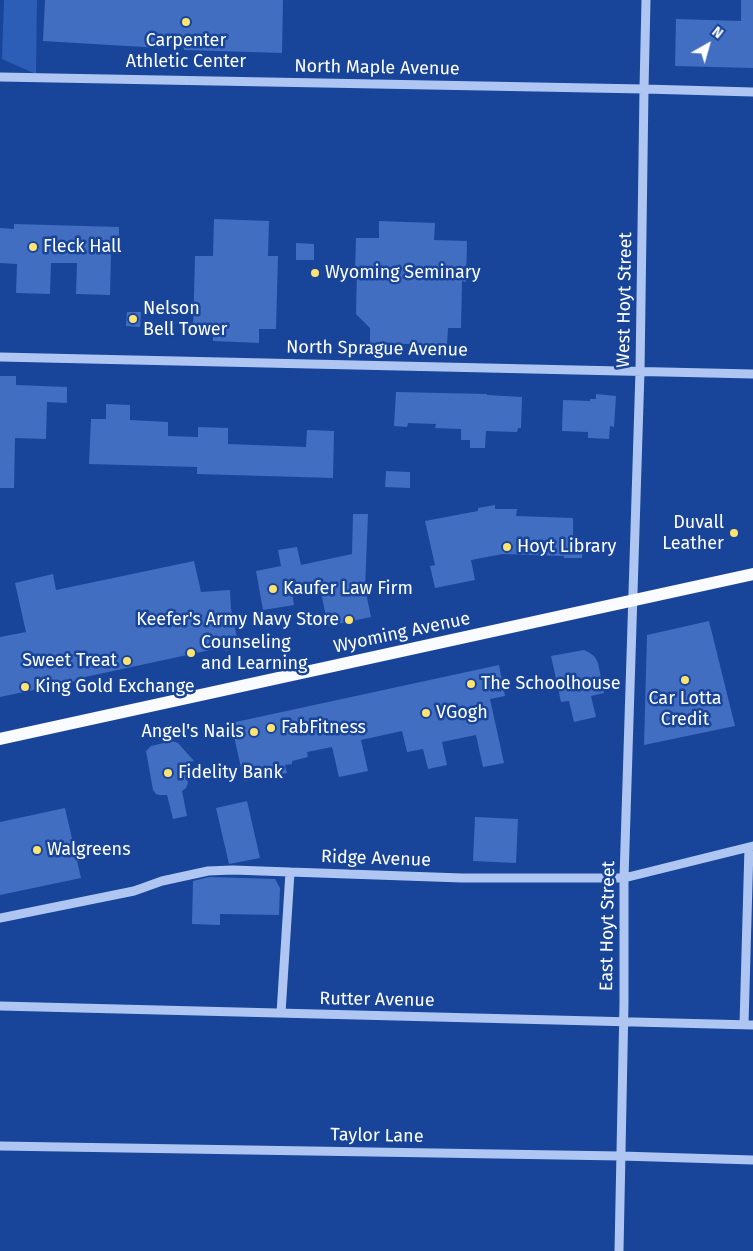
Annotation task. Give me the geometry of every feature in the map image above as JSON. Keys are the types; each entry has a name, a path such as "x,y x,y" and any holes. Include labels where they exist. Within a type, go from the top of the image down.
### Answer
{"main road":[{"name":"Wyoming Avenue","path":"0,739 753,574"}],"street":[{"name":"West Hoyt Street","path":"633,600 640,371 646,0"},
{"name":"North Maple Avenue","path":"0,77 753,92"},
{"name":"North Sprague Avenue","path":"0,357 753,374"},
{"name":"East Hoyt Street","path":"619,1251 624,878 633,600"},
{"name":"Ridge Avenue","path":"0,918 134,891 162,881 208,871 234,870 462,878 624,878 751,846"},
{"path":"749,1025 751,846"},
{"path":"281,1013 290,872"},
{"name":"Rutter Avenue","path":"0,1006 749,1025"},
{"name":"Taylor Lane","path":"0,1146 621,1156 753,1160"}],"shaded area":[{"path":"4,0 37,0 36,74 2,59"}],"building":[{"name":"Carpenter Athletic Center","path":"45,0 283,0 282,53 184,50 183,44 161,43 161,48 43,41"},
{"path":"741,0 753,0 753,68 675,66 676,19 741,21"},
{"path":"214,219 269,221 268,256 278,256 276,329 259,329 259,343 213,341 213,332 193,332 195,256 213,256"},
{"path":"379,221 435,223 434,240 467,241 466,282 462,281 461,328 448,328 447,345 370,343 370,328 356,314 356,238 379,238"},
{"path":"14,224 119,227 119,254 111,254 110,295 76,294 77,263 51,263 50,294 16,293 17,264 0,263 0,228 14,229"},
{"path":"296,243 314,244 314,260 296,260"},
{"name":"Nelson Bell Tower","path":"127,312 141,312 140,327 126,326"},
{"path":"0,376 16,376 16,385 67,387 67,403 47,402 46,439 15,438 14,488 0,488"},
{"path":"396,392 487,394 522,397 521,428 518,428 517,432 486,431 485,448 470,448 470,440 461,440 461,429 435,428 436,424 408,423 407,427 394,426"},
{"path":"596,394 616,396 614,427 610,426 609,439 588,438 588,432 562,431 563,400 590,401 590,399 596,399"},
{"path":"106,404 130,405 130,420 168,422 168,436 198,437 198,427 228,428 228,444 306,447 307,430 334,431 333,478 197,474 197,467 89,464 91,419 106,419"},
{"path":"386,471 410,472 410,488 385,487"},
{"name":"Hoyt Library","path":"495,505 495,509 517,509 516,516 573,518 573,539 583,540 582,558 503,554 471,560 475,580 435,588 430,566 435,565 425,521 478,511 478,508"},
{"path":"353,514 368,514 365,588 371,617 328,626 320,588 292,593 294,605 263,610 256,571 281,566 278,550 297,547 301,565 352,554"},
{"path":"194,561 201,592 230,590 231,609 239,648 225,651 224,647 0,697 0,637 26,632 15,583 53,574 56,590"},
{"name":"Car Lotta Credit","path":"709,621 735,726 644,745 647,635"},
{"path":"584,650 595,657 598,663 604,693 591,696 596,717 574,722 569,701 561,702 551,656"},
{"path":"499,665 505,696 490,699 504,763 483,767 476,735 442,742 447,765 428,769 423,749 407,752 402,731 361,740 368,771 339,777 332,747 307,752 308,757 285,765 287,773 244,781 231,723"},
{"name":"Fidelity Bank","path":"172,741 178,743 194,761 184,763 188,783 182,791 187,816 173,819 167,795 156,794 153,790 146,751 151,746"},
{"path":"247,801 260,858 229,864 216,808"},
{"name":"Walgreens","path":"65,808 81,878 0,895 0,822"},
{"path":"475,817 518,819 516,863 473,861"},
{"path":"209,877 275,879 280,888 279,915 220,914 220,925 192,924 193,881"}],"place":[{"name":"Carpenter Athletic Center","path":"186,22"},
{"name":"Fleck Hall","path":"33,247"},
{"name":"Wyoming Seminary","path":"315,273"},
{"name":"Nelson Bell Tower","path":"133,319"},
{"name":"Duvall Leather","path":"734,533"},
{"name":"Hoyt Library","path":"507,547"},
{"name":"Kaufer Law Firm","path":"273,589"},
{"name":"Keefer's Army Navy Store","path":"349,620"},
{"name":"Counseling and Learning","path":"191,653"},
{"name":"Sweet Treat","path":"127,661"},
{"name":"Car Lotta Credit","path":"685,680"},
{"name":"The Schoolhouse","path":"471,684"},
{"name":"King Gold Exchange","path":"25,687"},
{"name":"VGogh","path":"426,713"},
{"name":"FabFitness","path":"271,728"},
{"name":"Angel's Nails","path":"254,732"},
{"name":"Fidelity Bank","path":"168,773"},
{"name":"Walgreens","path":"37,850"}]}
